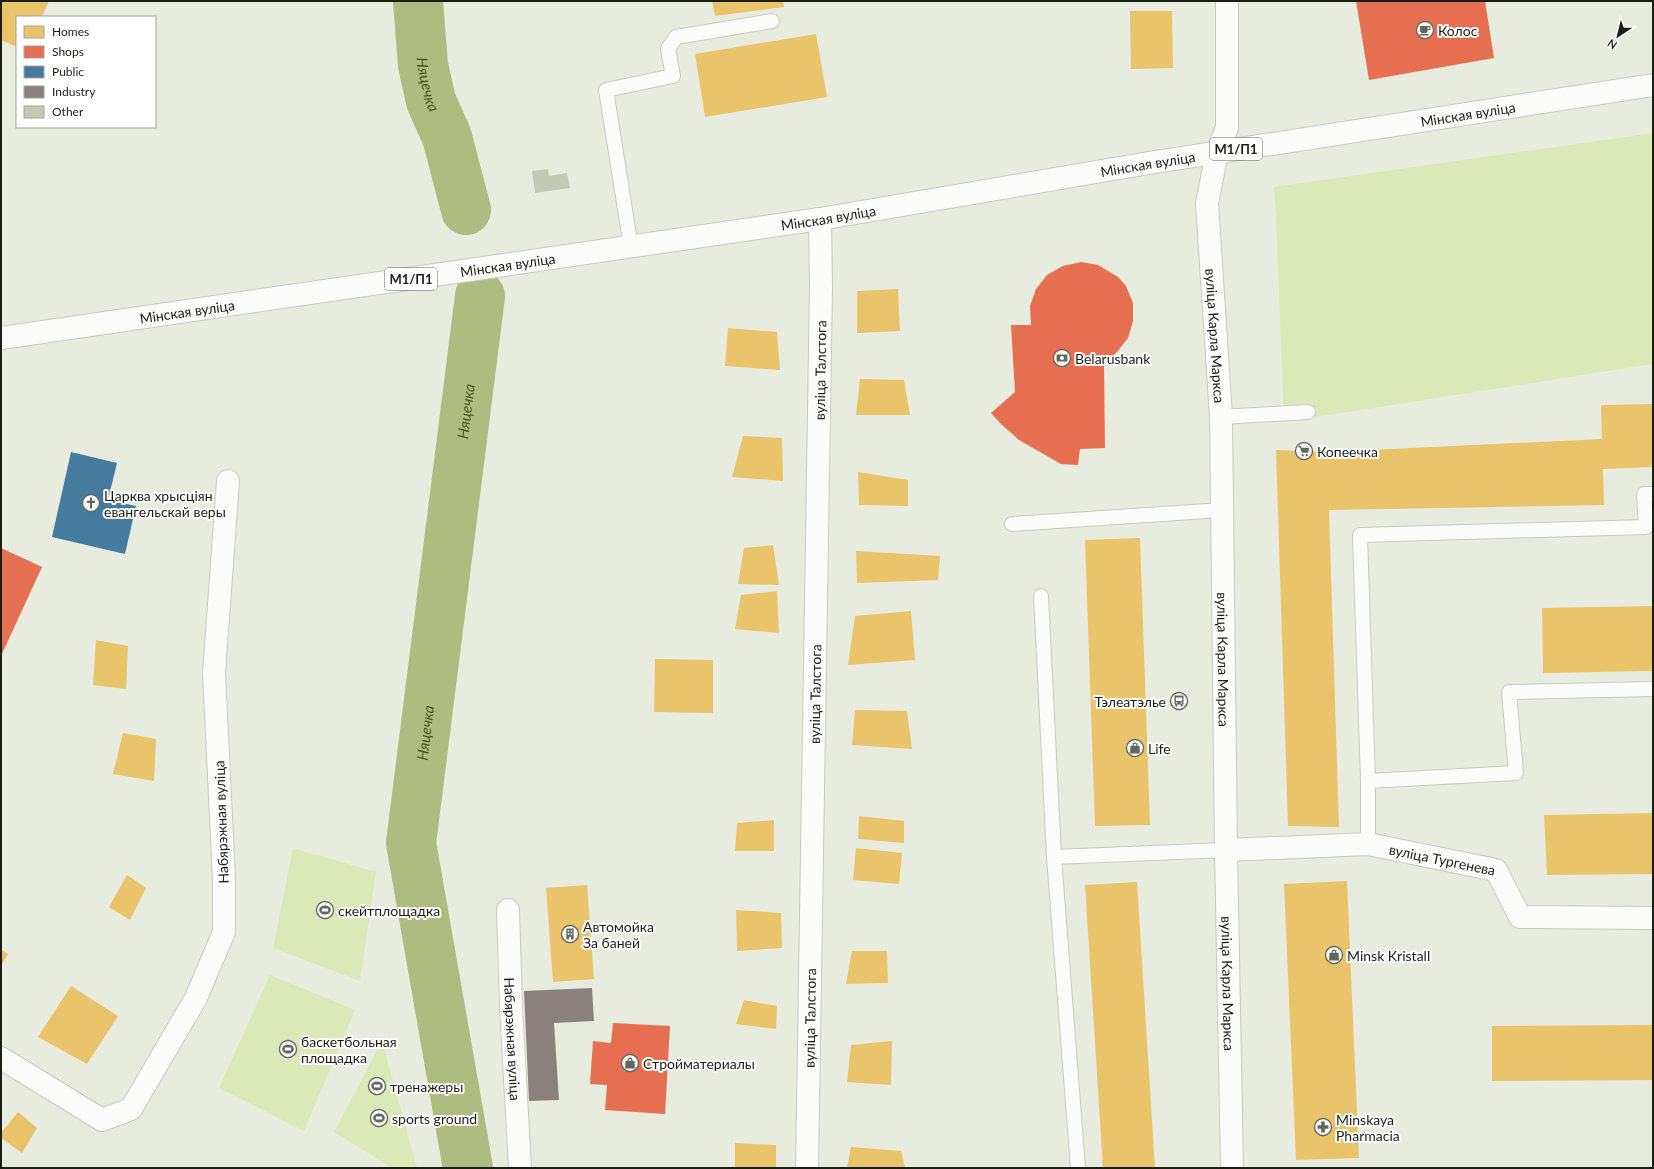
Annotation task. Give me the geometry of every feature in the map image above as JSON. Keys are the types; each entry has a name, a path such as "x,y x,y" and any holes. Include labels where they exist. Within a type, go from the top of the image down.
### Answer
{"main road":[{"name":"вуліца Карла Маркса","path":"1227,1 1227,128 1217,153 1207,203 1221,417 1226,850 1232,1168"},
{"name":"Мінская вуліца","path":"1,338 631,248 820,219 1141,164 1653,85"},
{"name":"вуліца Талстога","path":"807,1168 821,294 820,219"},
{"name":"Набярэжная вуліца","path":"1,1058 102,1120 131,1109 196,998 224,932 224,871 214,673 228,480"},
{"name":"вуліца Тургенева","path":"1226,850 1368,844 1496,870 1520,917 1653,918"},
{"name":"Набярэжная вуліца","path":"508,910 511,1006 520,1168"}],"lane":[{"path":"631,248 606,90 673,76 668,49 676,37 772,21"},
{"path":"1221,417 1308,412"},
{"path":"1368,844 1368,781 1360,535 1646,526 1644,494 1653,494"},
{"path":"1012,524 1222,510"},
{"path":"1041,596 1054,856 1078,1168"},
{"path":"1368,781 1516,773 1509,692 1653,689"},
{"path":"1054,856 1226,850"}],"green space":[{"path":"1653,133 1653,364 1284,422 1274,187"},
{"name":"скейтплощадка","path":"293,848 376,872 360,981 273,948"},
{"name":"баскетбольная площадка","path":"270,975 355,1010 304,1131 219,1088"},
{"name":"тренажеры","path":"382,1041 417,1168 392,1168 334,1132"}],"building: Homes":[{"path":"1,1 49,1 42,16 16,16 16,47 1,40"},
{"path":"712,1 783,1 784,7 715,16"},
{"path":"1130,11 1172,11 1173,68 1131,69"},
{"path":"816,34 827,97 705,117 695,54"},
{"path":"898,289 900,331 857,333 857,291"},
{"path":"728,328 777,332 780,370 725,366"},
{"path":"860,379 904,380 910,415 856,415"},
{"path":"1653,404 1653,467 1603,469 1604,505 1329,510 1339,827 1288,826 1276,450 1328,452 1602,439 1601,405"},
{"path":"743,436 782,438 783,481 732,477"},
{"path":"858,472 908,480 908,506 859,505"},
{"path":"1140,538 1150,825 1095,826 1085,540"},
{"path":"773,545 779,585 738,584 744,548"},
{"path":"856,551 940,556 938,580 857,583"},
{"path":"777,591 779,633 735,629 741,595"},
{"path":"1653,606 1653,671 1543,673 1542,608"},
{"path":"911,611 915,660 848,665 855,616"},
{"path":"96,640 128,646 126,689 93,685"},
{"path":"655,659 713,660 713,713 654,712"},
{"path":"855,710 907,711 912,749 852,745"},
{"path":"123,733 156,739 154,781 113,774"},
{"path":"1653,813 1653,874 1547,875 1544,815"},
{"path":"859,816 904,821 904,843 858,839"},
{"path":"774,820 774,851 735,851 737,823"},
{"path":"856,848 902,853 899,884 853,880"},
{"path":"127,875 146,888 130,920 109,907"},
{"path":"1347,881 1359,1158 1296,1160 1284,884"},
{"path":"1137,882 1155,1168 1103,1168 1085,885"},
{"name":"Автомойка За баней","path":"587,885 594,979 553,982 546,888"},
{"path":"736,910 781,913 782,948 737,951"},
{"path":"1,949 8,954 1,966"},
{"path":"852,951 887,951 888,983 846,984"},
{"path":"71,986 118,1016 87,1064 38,1037"},
{"path":"744,1000 777,1006 776,1029 736,1024"},
{"path":"1653,1025 1653,1080 1492,1081 1492,1026"},
{"path":"892,1041 891,1085 847,1082 851,1045"},
{"path":"18,1112 37,1128 22,1153 1,1138 1,1133"},
{"path":"735,1143 776,1145 776,1168 735,1168"},
{"path":"851,1147 901,1151 905,1168 847,1168"}],"building: Shops":[{"name":"Колос","path":"1356,1 1485,1 1494,58 1369,80"},
{"name":"Belarusbank","path":"1081,262 1098,265 1118,277 1126,286 1133,303 1133,321 1128,338 1117,352 1104,364 1105,448 1080,449 1078,465 1061,464 1019,440 991,413 1015,392 1011,325 1031,325 1030,306 1036,289 1047,275 1063,266"},
{"path":"1,548 42,567 1,656"},
{"name":"Стройматериалы","path":"613,1023 670,1026 665,1114 605,1110 607,1085 590,1084 593,1041 611,1043"}],"building: Public":[{"name":"Царква хрысціян евангельскай веры","path":"71,452 117,463 108,500 136,506 125,554 52,537"}],"building: Industry":[{"path":"592,988 594,1021 554,1023 559,1100 529,1101 524,991"}],"building: Other":[{"path":"548,169 549,176 567,173 570,188 535,193 532,171"}],"waterway":[{"name":"Няцечка","path":"418,1 423,65 431,101 447,137 466,210"},
{"name":"Няцечка","path":"468,1168 411,843 480,296"}],"place":[{"name":"Колос","path":"1425,30"},
{"name":"Belarusbank","path":"1062,358"},
{"name":"Копеечка","path":"1304,451"},
{"name":"Царква хрысціян евангельскай веры","path":"91,503"},
{"name":"Тэлеатэлье","path":"1179,701"},
{"name":"Life","path":"1135,748"},
{"name":"скейтплощадка","path":"325,910"},
{"name":"Автомойка За баней","path":"570,934"},
{"name":"Minsk Kristall","path":"1334,955"},
{"name":"баскетбольная площадка","path":"288,1049"},
{"name":"Стройматериалы","path":"630,1063"},
{"name":"тренажеры","path":"377,1086"},
{"name":"sports ground","path":"379,1118"},
{"name":"Minskaya Pharmacia","path":"1323,1127"}]}
